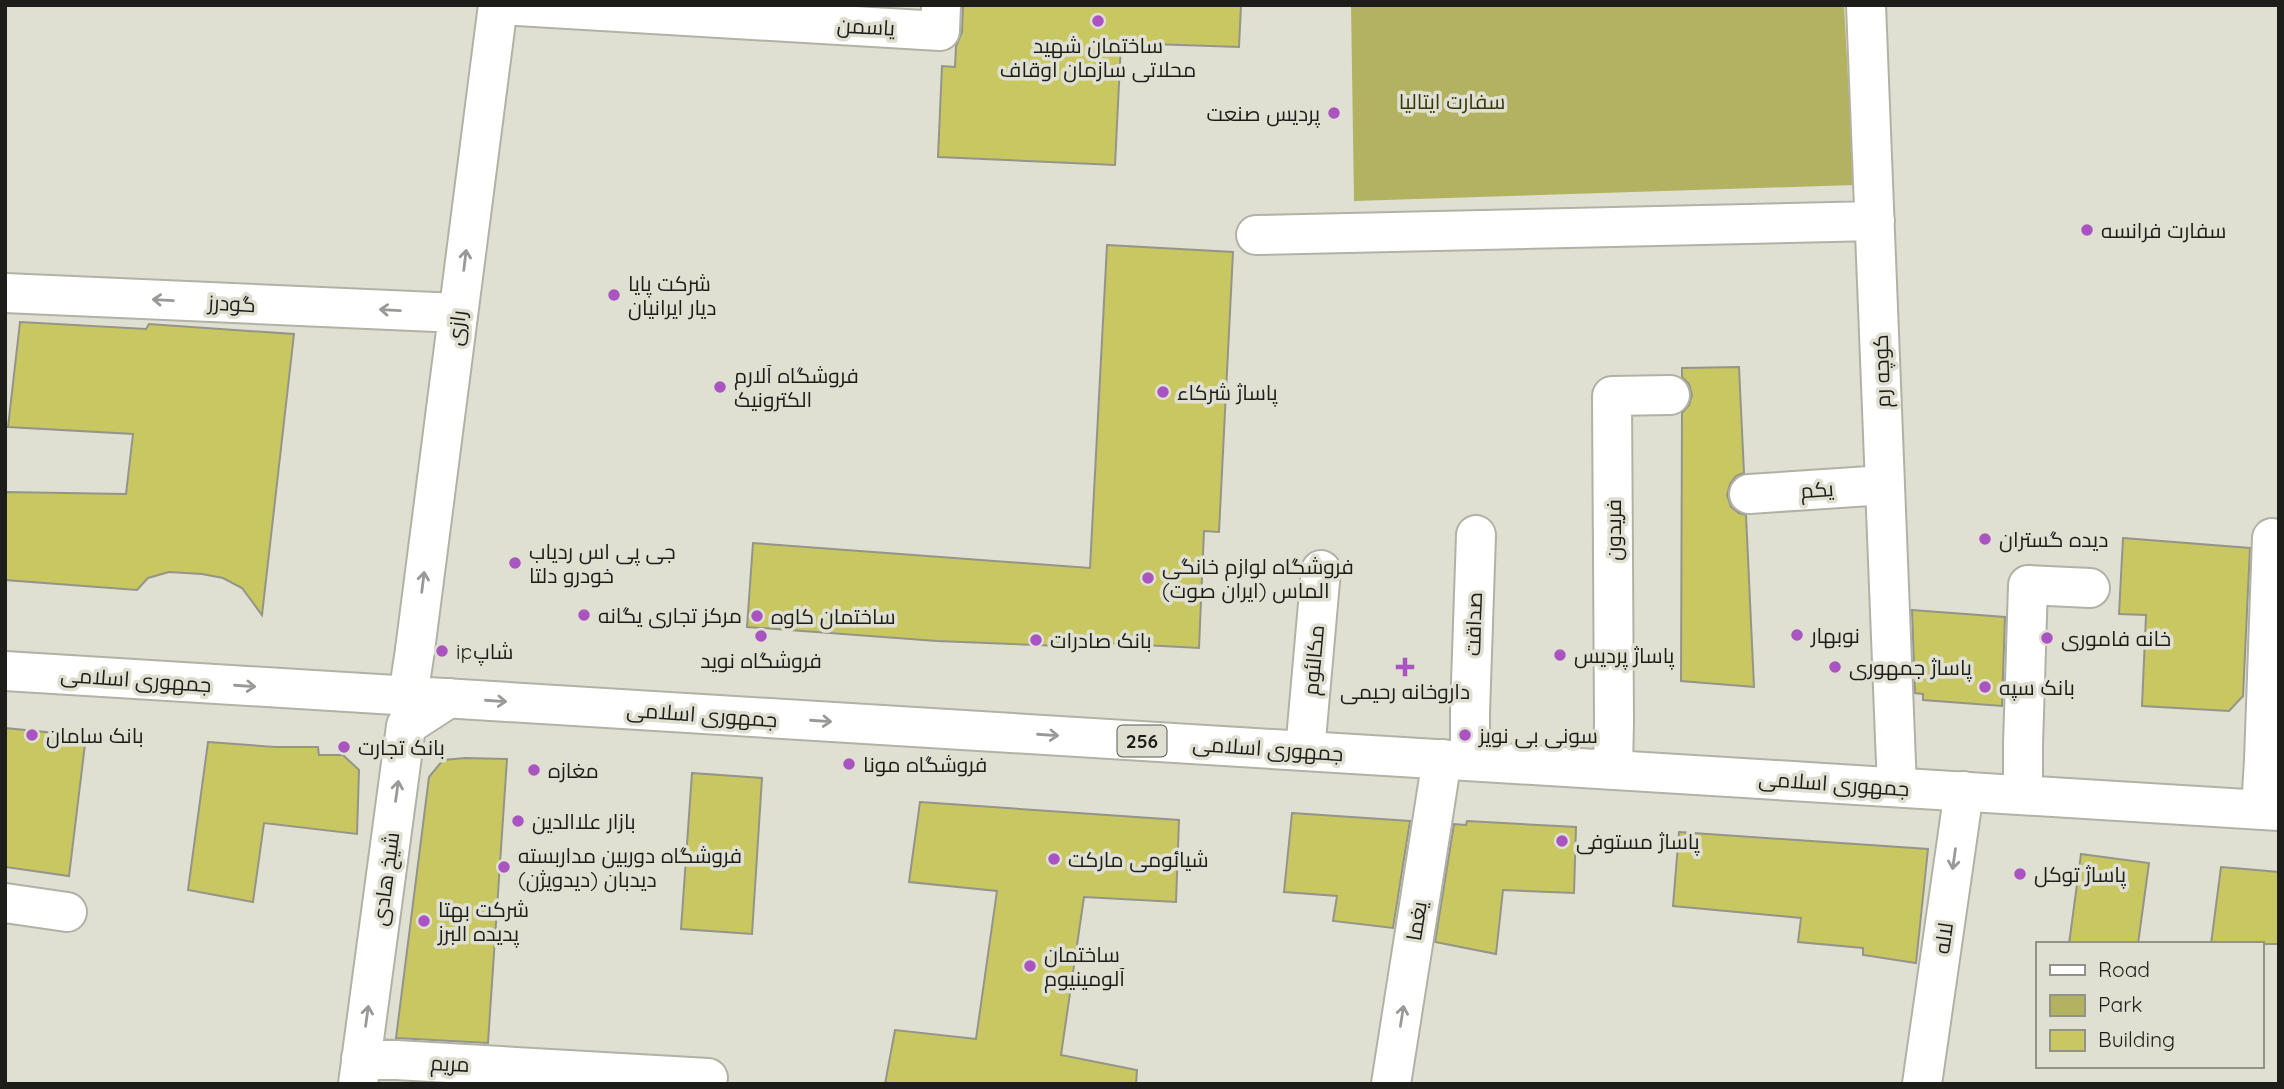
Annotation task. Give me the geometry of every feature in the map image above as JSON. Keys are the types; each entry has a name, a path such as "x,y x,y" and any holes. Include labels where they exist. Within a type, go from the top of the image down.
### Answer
{"street":[{"name":"یاسمن","path":"498,5 941,18"},
{"name":"رازی","path":"408,696 498,5"},
{"name":"کوچه رم","path":"1866,5 1897,787"},
{"path":"1256,235 1875,221"},
{"name":"گودرز","path":"5,293 458,313"},
{"name":"فریدون","path":"1613,770 1612,396 1670,394"},
{"name":"یکم","path":"1749,494 1885,485"},
{"name":"صداقت","path":"1456,760 1469,712 1476,535"},
{"path":"2270,810 2264,760 2272,538"},
{"name":"مکالئوم","path":"1306,751 1321,570"},
{"path":"2023,795 2028,585 2090,589"},
{"name":"جمهوری اسلامی","path":"5,671 2270,810"},
{"name":"شیخ هادی","path":"359,1071 406,726 449,698"},
{"name":"یغما","path":"1391,1084 1456,760"},
{"name":"لاله","path":"1922,1084 1964,791"},
{"path":"5,903 68,912"},
{"name":"مریم","path":"359,1071 708,1078"}],"green space":[{"name":"سفارت ایتالیا","path":"1351,5 1844,5 1854,185 1354,201"}],"building":[{"path":"963,5 1241,5 1239,47 1121,43 1115,165 938,157 942,66 955,67 956,46 962,32"},
{"name":"پاساژ شرکاء","path":"1107,245 1233,252 1219,532 1204,531 1199,648 1086,642 1086,647 937,641 747,627 753,543 1090,568"},
{"path":"20,322 146,329 149,324 294,334 262,615 242,588 223,578 202,574 169,572 148,578 137,590 5,580 5,492 126,494 133,434 8,427"},
{"path":"1739,367 1744,473 1736,476 1727,495 1731,507 1746,515 1754,687 1681,681 1682,413 1689,405 1692,395 1689,384 1682,377 1682,368"},
{"path":"2123,538 2250,548 2243,696 2229,711 2142,706 2146,615 2119,614"},
{"path":"1912,610 2005,617 2002,706 1923,700 1923,694 1915,693"},
{"path":"5,728 86,736 69,876 5,867"},
{"path":"208,742 318,747 319,755 343,755 359,770 357,834 264,823 253,902 188,890"},
{"path":"507,759 488,1043 396,1038 429,777 443,760"},
{"path":"692,773 762,778 752,934 681,929"},
{"name":"ساختمان آلومینیوم","path":"920,802 1179,820 1176,902 1084,897 1061,1055 1137,1070 1136,1084 885,1084 895,1030 976,1039 997,891 909,882"},
{"path":"1292,813 1410,821 1393,928 1333,921 1337,896 1284,892"},
{"path":"1467,821 1576,827 1574,893 1503,890 1496,954 1435,942 1454,824 1466,825"},
{"path":"1679,832 1928,849 1916,963 1863,955 1863,948 1798,942 1801,918 1673,906"},
{"path":"2081,854 2149,863 2138,942 2069,942"},
{"path":"2221,867 2279,872 2279,944 2211,942"}],"place":[{"name":"ساختمان شهید محلاتی سازمان اوقاف","path":"1098,21"},
{"name":"پردیس صنعت","path":"1334,113"},
{"name":"سفارت فرانسه","path":"2087,230"},
{"name":"شرکت پایا دیار ایرانیان","path":"614,295"},
{"name":"فروشگاه آلارم الکترونیک","path":"720,387"},
{"name":"پاساژ شرکاء","path":"1163,392"},
{"name":"دیده گستران","path":"1985,539"},
{"name":"جی پی اس ردیاب خودرو دلتا","path":"515,563"},
{"name":"فروشگاه لوازم خانگی الماس (ایران صوت)","path":"1148,578"},
{"name":"مرکز تجاری یگانه","path":"584,615"},
{"name":"ساختمان کاوه","path":"757,616"},
{"name":"نوبهار","path":"1797,635"},
{"name":"فروشگاه نوید","path":"761,636"},
{"name":"خانه فاموری","path":"2047,638"},
{"name":"بانک صادرات","path":"1036,640"},
{"name":"ipشاپ","path":"442,651"},
{"name":"پاساژ پردیس","path":"1560,655"},
{"name":"داروخانه رحیمی","path":"1405,667"},
{"name":"پاساژ جمهوری","path":"1835,667"},
{"name":"بانک سپه","path":"1985,687"},
{"name":"بانک سامان","path":"32,735"},
{"name":"سونی بی نویز","path":"1465,735"},
{"name":"بانک تجارت","path":"344,747"},
{"name":"فروشگاه مونا","path":"849,764"},
{"name":"مغازه","path":"534,770"},
{"name":"بازار علاالدین","path":"518,821"},
{"name":"پاساژ مستوفی","path":"1562,841"},
{"name":"شیائومی مارکت","path":"1054,859"},
{"name":"فروشگاه دوربین مداربسته دیدبان (دیدویژن)","path":"504,867"},
{"name":"پاساژ توکل","path":"2020,874"},
{"name":"شرکت بهتا پدیده البرز","path":"424,921"},
{"name":"ساختمان آلومینیوم","path":"1030,966"}]}
